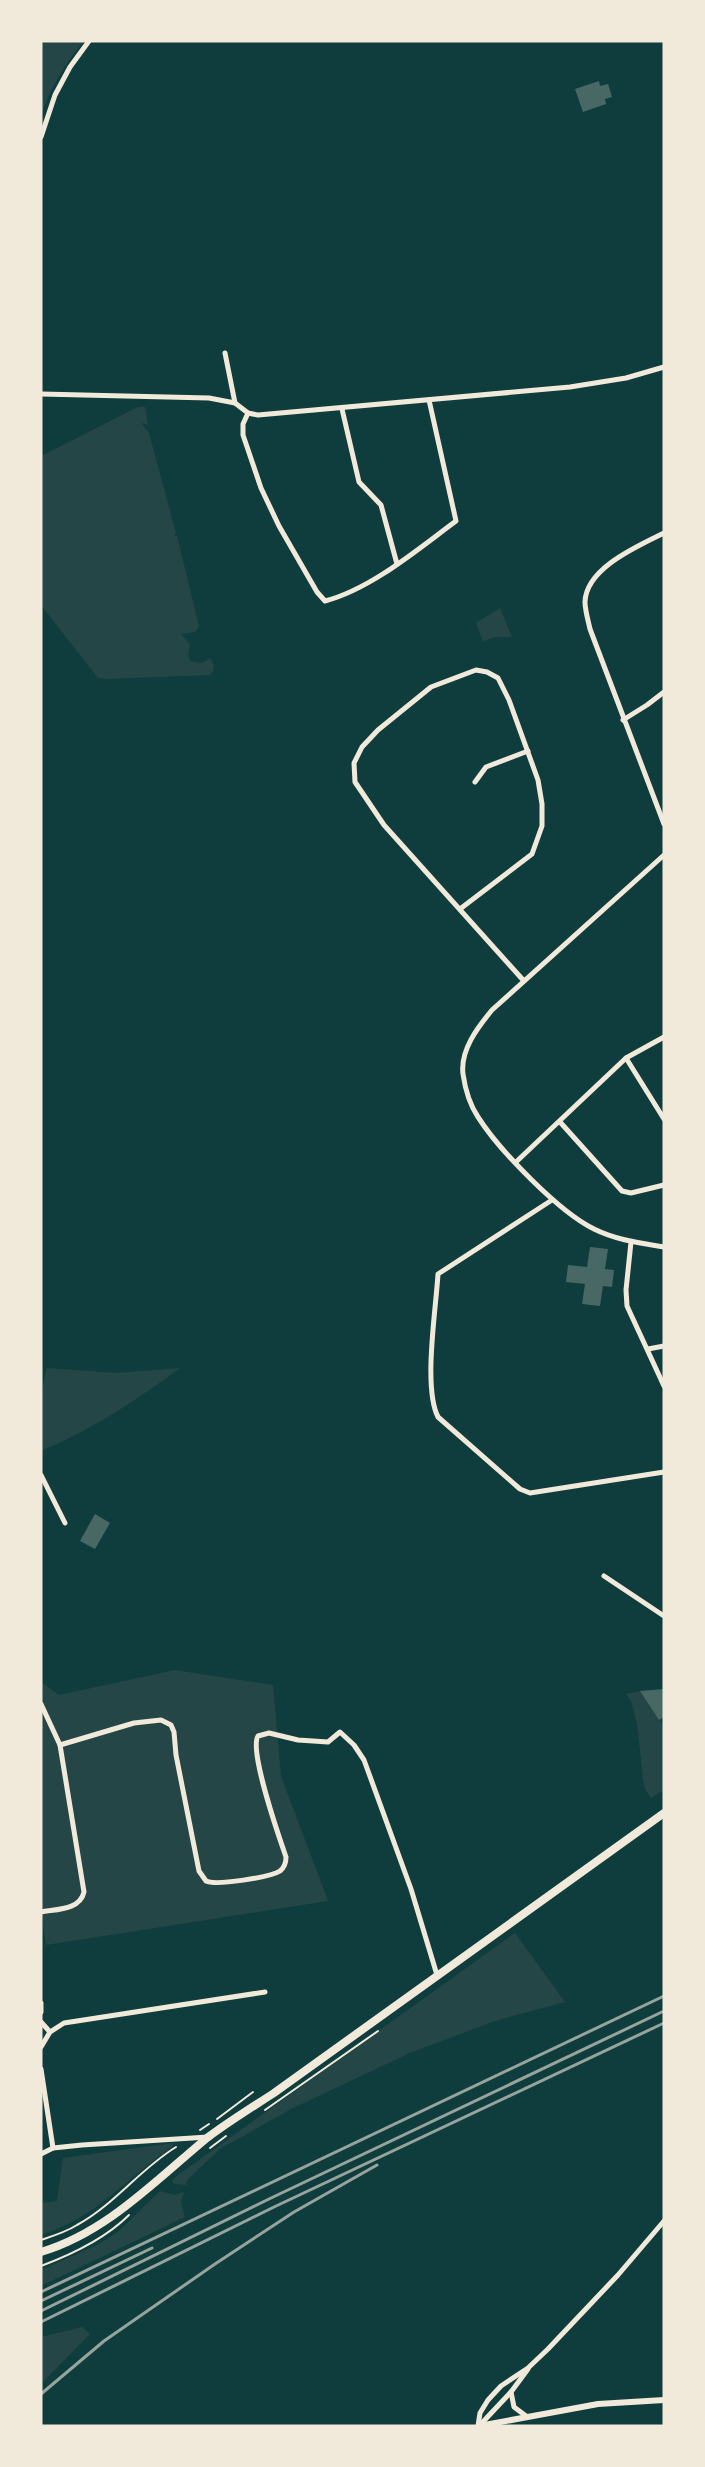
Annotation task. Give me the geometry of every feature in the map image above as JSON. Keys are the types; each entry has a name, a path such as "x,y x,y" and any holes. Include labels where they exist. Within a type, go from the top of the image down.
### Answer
{"main road":[{"path":"41,2252 84,2235 108,2220 209,2137 274,2094 664,1812"}],"street":[{"path":"41,138 55,95 70,67 89,41"},
{"path":"225,353 235,403"},
{"path":"41,394 209,398 235,403 248,413 263,415 342,409 606,382 664,367"},
{"path":"248,413 243,424 243,435 261,488 279,526 317,592 325,600 340,597 397,564 456,521 429,400"},
{"path":"342,409 359,482 381,505 397,564"},
{"path":"663,535 627,552 592,579 585,601 590,629 664,824"},
{"path":"460,909 532,854 542,826 542,804 538,780 498,678 487,672 476,670 431,687 378,730 362,747 354,764 356,782 384,825 524,981"},
{"path":"623,720 664,692"},
{"path":"475,782 486,767 528,751"},
{"path":"664,855 524,981 478,1027 468,1047 462,1072 468,1096 478,1116 516,1162 552,1200 594,1229 631,1242 664,1247"},
{"path":"516,1162 626,1058 664,1037"},
{"path":"626,1058 664,1119"},
{"path":"560,1122 622,1191 631,1193 664,1185"},
{"path":"552,1200 438,1274 432,1366 432,1405 438,1417 520,1489 530,1493 664,1472"},
{"path":"631,1242 626,1290 627,1306 664,1386"},
{"path":"648,1349 664,1346"},
{"path":"41,1475 65,1523"},
{"path":"604,1576 664,1616"},
{"path":"41,1704 60,1745 84,1892 82,1899 74,1906 41,1912"},
{"path":"60,1745 134,1723 162,1720 171,1725 174,1732 176,1755 199,1871 206,1881 218,1884 277,1873 285,1864 286,1857 270,1807 255,1747 258,1736 269,1733 298,1740 328,1742 340,1732 354,1745 367,1768 411,1889 437,1975"},
{"path":"41,2047 50,2032 64,2023 265,1992"},
{"path":"41,2003 41,2012"},
{"path":"41,2022 50,2032"},
{"path":"41,2069 53,2148"},
{"path":"41,2154 53,2148 209,2137"},
{"path":"478,2426 512,2392 528,2368 571,2325 664,2222"},
{"path":"478,2426 480,2413 488,2400 508,2381 528,2368"},
{"path":"512,2392 514,2407 526,2416"},
{"path":"478,2426 598,2404 664,2400"}],"path":[{"path":"262,2112 378,2030"},
{"path":"41,2240 78,2225 117,2196 167,2152 190,2138 253,2092"},
{"path":"206,2151 228,2135"},
{"path":"41,2266 96,2241 111,2232 132,2213"}],"shaded area":[{"path":"44,41 84,41 59,77 41,116 41,44"},
{"path":"138,407 145,407 148,425 141,423 149,433 176,533 174,536 177,536 199,626 195,632 181,634 190,644 188,654 190,661 202,663 210,658 214,667 210,675 98,678 41,605 41,456"},
{"path":"500,608 512,637 494,637 483,642 476,623"},
{"path":"47,1368 116,1373 180,1368 113,1414 78,1434 41,1451 41,1393"},
{"path":"175,1670 273,1685 281,1776 328,1901 46,1945 41,1913 41,1682 59,1695"},
{"path":"640,1691 664,1726 664,1790 651,1798 645,1789 643,1779 637,1723 631,1701 626,1694"},
{"path":"515,1933 565,2002 498,2020 410,2053 291,2109 220,2149 188,2179 186,2185 174,2184 172,2180 178,2175"},
{"path":"173,2143 172,2147 111,2196 79,2218 41,2235 41,2203 57,2201 63,2158"},
{"path":"160,2191 174,2195 184,2192 181,2202 185,2217 41,2286 41,2270 99,2244 119,2231"},
{"path":"82,2327 90,2334 41,2384 41,2337"}],"building":[{"path":"599,81 600,86 608,84 612,97 605,99 606,104 583,112 575,89"},
{"path":"590,1247 608,1249 605,1269 614,1270 612,1287 603,1286 600,1306 582,1304 585,1284 566,1282 568,1265 587,1267"},
{"path":"95,1514 110,1523 95,1549 80,1541"},
{"path":"664,1689 664,1717 659,1720 640,1691"}],"railway":[{"path":"41,2292 664,1996"},
{"path":"41,2311 269,2199 664,2011"},
{"path":"41,2322 274,2207 664,2023"},
{"path":"41,2394 104,2341 215,2264 294,2212 377,2165"},
{"path":"41,2301 152,2248"}]}
